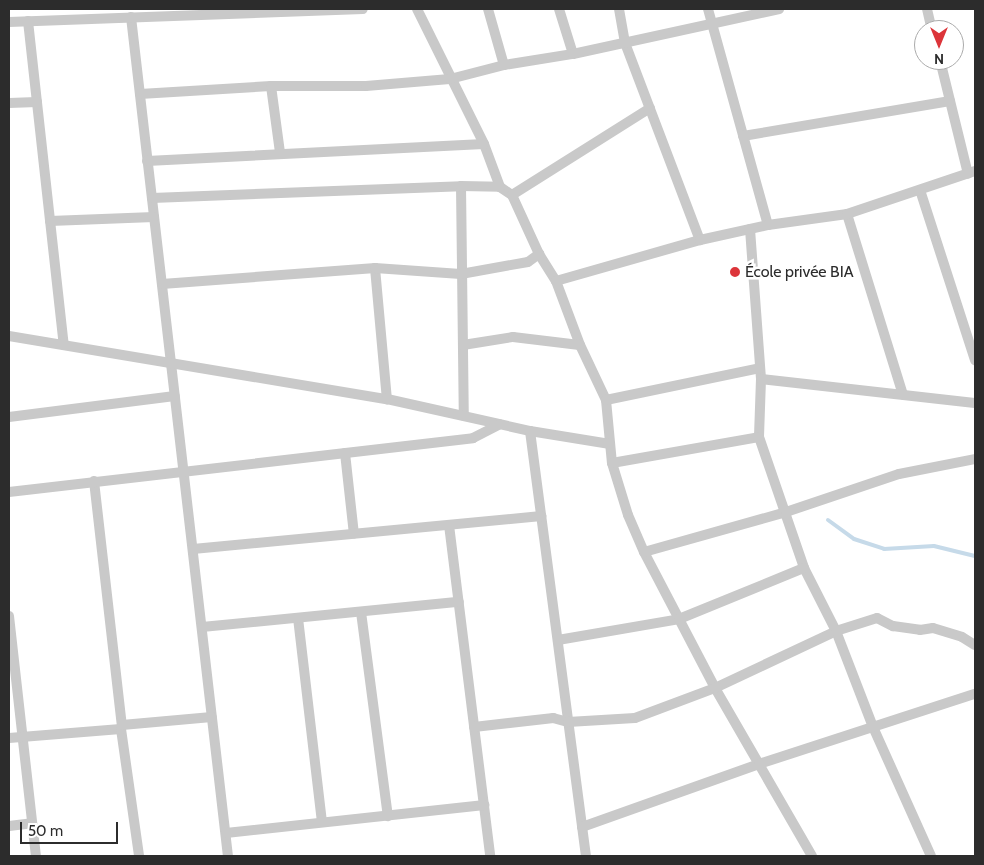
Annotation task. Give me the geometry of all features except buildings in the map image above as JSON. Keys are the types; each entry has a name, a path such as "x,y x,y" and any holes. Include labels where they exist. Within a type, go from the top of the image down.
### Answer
{"street":[{"path":"9,22 84,14 131,16 363,9"},
{"path":"417,9 450,79 484,144 500,187"},
{"path":"488,9 504,66"},
{"path":"559,9 573,54"},
{"path":"619,9 625,43 700,240"},
{"path":"708,9 768,226"},
{"path":"140,94 271,86 366,86 450,79 779,9"},
{"path":"131,16 228,856"},
{"path":"28,21 64,346"},
{"path":"556,281 700,240 750,229 847,214 971,173 942,70"},
{"path":"271,86 280,153"},
{"path":"743,136 950,101"},
{"path":"9,103 37,102"},
{"path":"512,195 650,108"},
{"path":"147,160 484,144"},
{"path":"152,198 461,186 500,187 512,195 539,254 556,281 580,345 606,400 612,463 628,515 644,552 715,688 812,856"},
{"path":"461,186 464,416"},
{"path":"920,190 975,360"},
{"path":"847,214 903,395"},
{"path":"50,221 154,217"},
{"path":"750,229 761,380 759,437 804,568 836,631 873,727 931,856"},
{"path":"162,284 375,268 461,274 528,262 539,254"},
{"path":"375,268 388,399"},
{"path":"9,336 388,399 530,431 610,444"},
{"path":"462,345 513,337 580,345"},
{"path":"606,400 760,368"},
{"path":"761,380 975,403"},
{"path":"9,416 175,396"},
{"path":"9,492 473,438 500,424"},
{"path":"530,431 586,856"},
{"path":"612,463 759,437"},
{"path":"345,453 354,534"},
{"path":"644,552 786,512 899,474 975,459"},
{"path":"94,481 138,856"},
{"path":"193,550 542,516"},
{"path":"449,525 490,856"},
{"path":"558,640 679,619 804,568"},
{"path":"202,627 458,602"},
{"path":"361,612 388,816"},
{"path":"9,616 11,659 36,856"},
{"path":"298,618 322,821"},
{"path":"474,728 553,718 568,722 635,718 715,688 836,631 877,618 893,626 920,630 934,628 962,637 975,645"},
{"path":"582,827 759,764 975,694"},
{"path":"9,738 212,717"},
{"path":"226,833 322,821 388,816 484,805"},
{"path":"9,826 32,823"}],"waterway":[{"path":"828,520 854,539 884,549 934,546 975,556"}],"place":[{"name":"École privée BIA","path":"735,272"}]}
